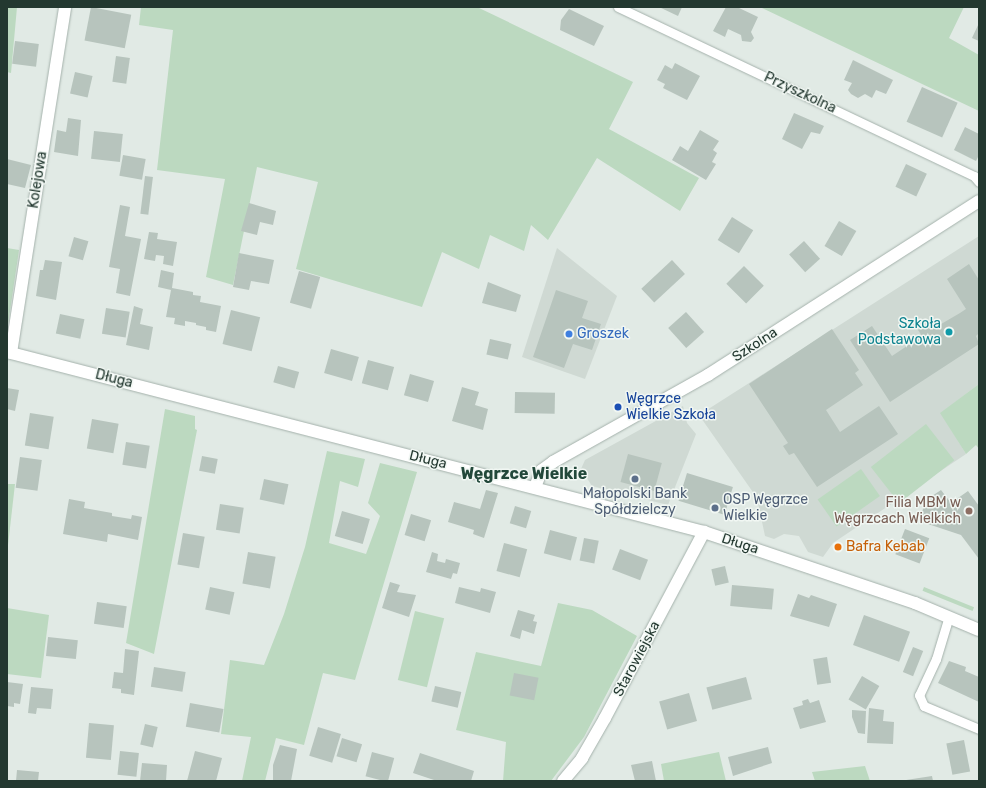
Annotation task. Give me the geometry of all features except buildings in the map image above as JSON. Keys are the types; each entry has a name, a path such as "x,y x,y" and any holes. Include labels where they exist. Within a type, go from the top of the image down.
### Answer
{"street":[{"name":"Kolejowa","path":"9,353 65,7"},
{"name":"Szkolna","path":"534,486 542,470 553,462 708,375 979,201"},
{"name":"Długa","path":"9,353 534,486 704,532 949,616 979,630"},
{"name":"Starowiejska","path":"563,781 582,758 605,718 704,532"}],"lane":[{"name":"Przyszkolna","path":"618,7 974,176 979,182"},
{"path":"949,616 936,659 920,695 924,706 979,729"}],"shaded area":[{"path":"979,236 979,384 941,413 966,454 833,543 823,557 808,552 799,536 784,534 774,539 765,536 757,498 699,415"},
{"path":"557,248 617,296 585,379 522,357"},
{"path":"683,406 687,423 696,434 668,505 592,486 581,469 585,460"}],"green space":[{"path":"7,7 17,7 11,73 7,72"},
{"path":"141,7 477,7 633,82 609,129 699,178 680,211 597,158 548,240 531,225 524,251 490,235 479,269 442,252 422,307 296,269 318,182 257,167 233,285 206,277 225,179 157,170 173,30 139,25"},
{"path":"760,7 964,7 949,38 979,55 979,111"},
{"path":"7,248 19,250 7,331"},
{"path":"979,384 979,449 976,445 966,454 940,413"},
{"path":"165,409 195,416 195,429 197,430 154,654 126,643"},
{"path":"926,424 954,460 899,503 871,467"},
{"path":"327,451 365,459 358,487 340,481 329,543 366,554 380,516 368,503 380,463 417,472 355,680 323,673 304,745 276,738 265,781 242,781 251,737 221,734 230,660 264,665 284,614 305,547"},
{"path":"861,469 880,496 837,526 818,499"},
{"path":"7,484 15,484 7,554"},
{"path":"924,587 974,607 973,611 923,591"},
{"path":"558,603 592,610 637,636 584,737 551,781 503,781 506,742 456,730 476,652 541,666"},
{"path":"7,608 49,615 41,678 7,674"},
{"path":"415,611 444,618 427,687 398,680"},
{"path":"719,752 726,781 664,781 661,764"},
{"path":"865,766 870,781 815,781 812,772"}],"place":[{"name":"Szkoła Podstawowa","path":"949,332"},
{"name":"Groszek","path":"569,334"},
{"name":"Węgrzce Wielkie Szkoła","path":"618,407"},
{"name":"Małopolski Bank Spółdzielczy","path":"635,479"},
{"name":"OSP Węgrzce Wielkie","path":"715,508"},
{"name":"Filia MBM w Węgrzcach Wielkich","path":"969,511"},
{"name":"Bafra Kebab","path":"838,547"}],"district":[{"name":"Węgrzce Wielkie","path":"524,474"}]}
